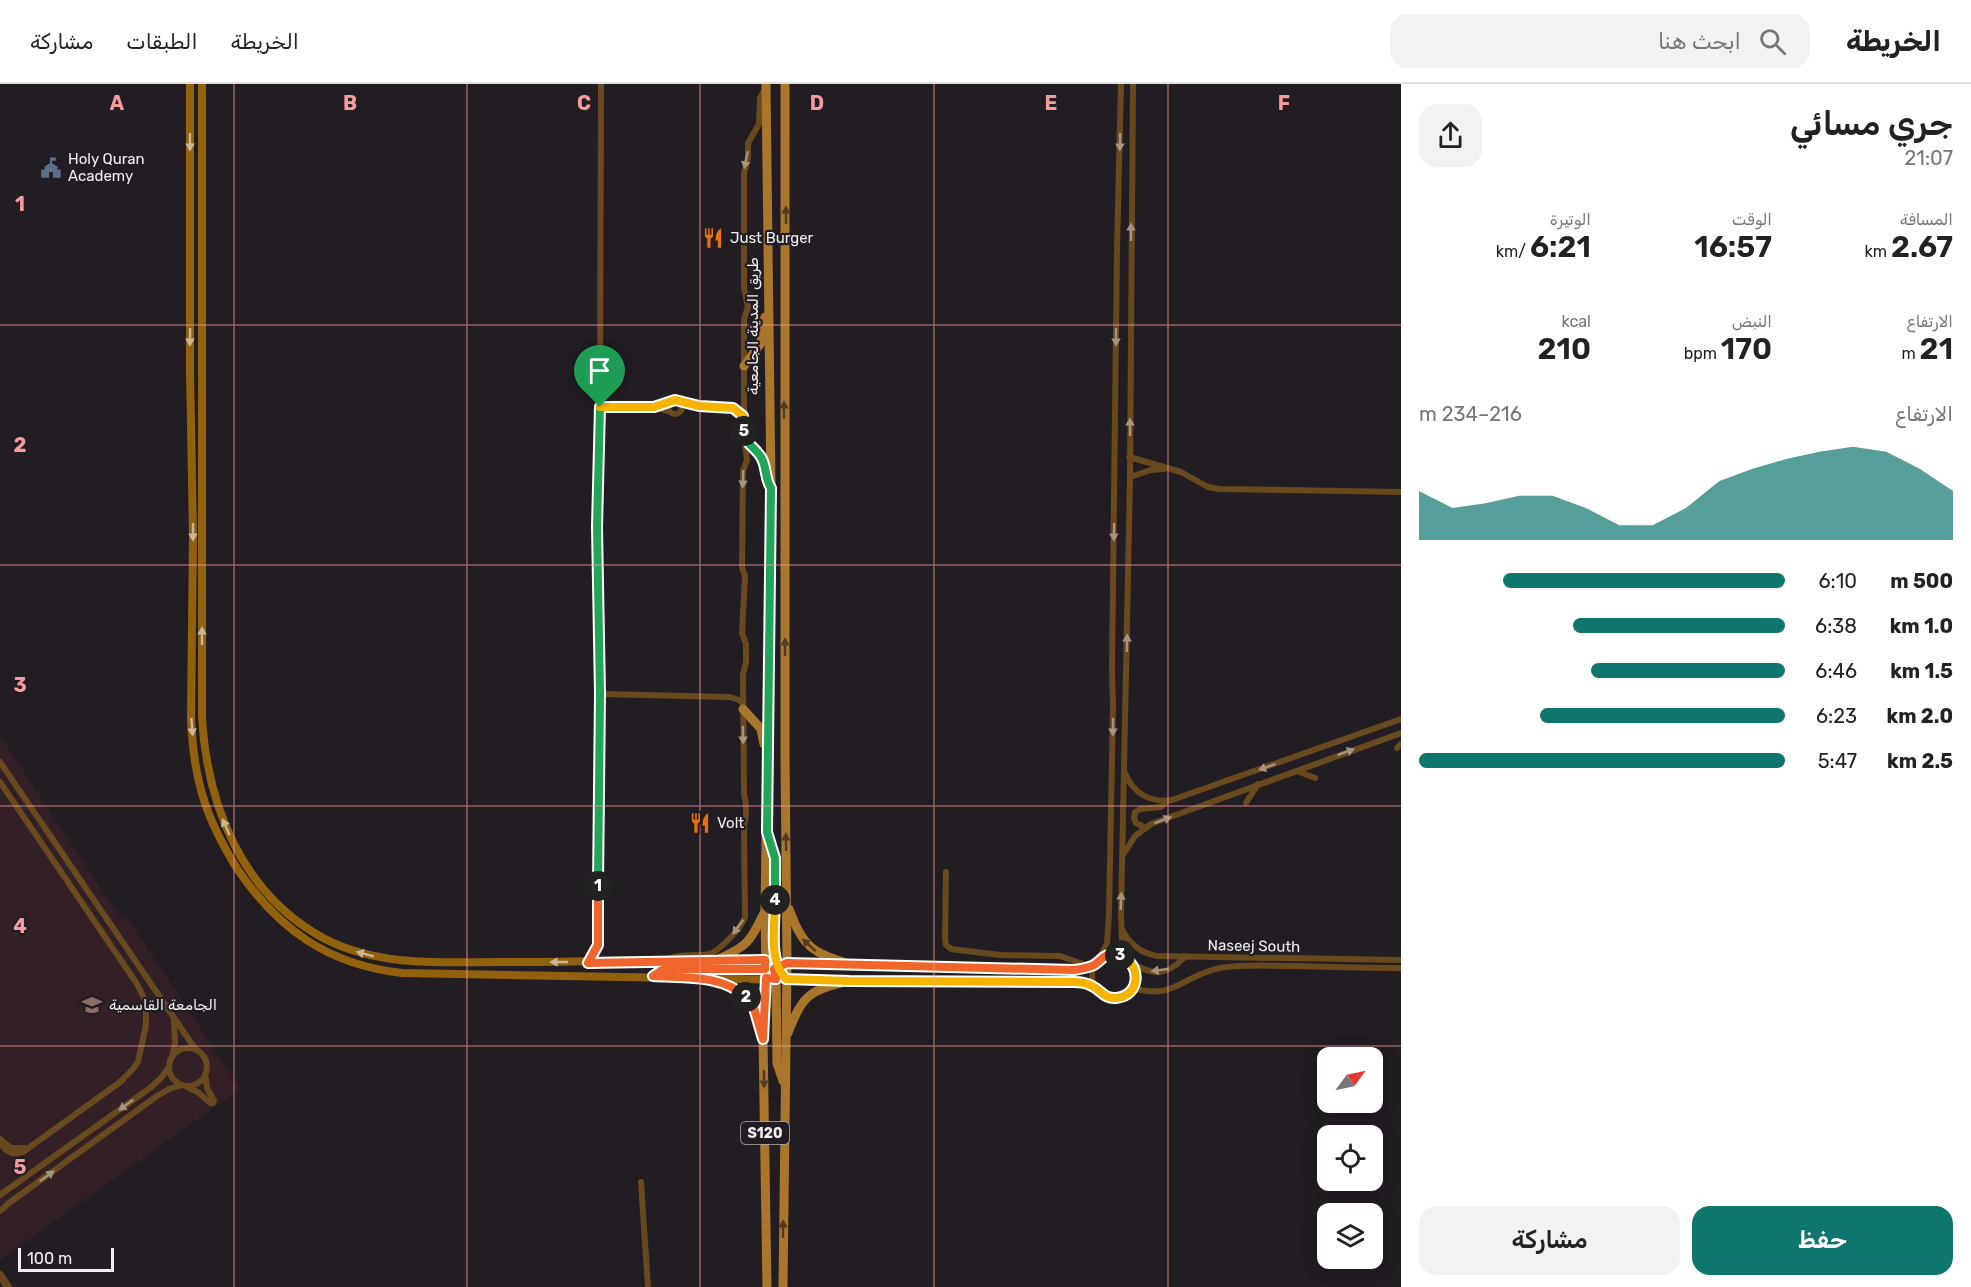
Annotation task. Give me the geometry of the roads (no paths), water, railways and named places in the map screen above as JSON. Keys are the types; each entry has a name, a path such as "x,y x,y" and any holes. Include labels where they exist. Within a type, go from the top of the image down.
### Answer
{"main road":[{"path":"190,84 190,371 193,534 191,719 199,783 213,824 244,879 272,913 305,940 322,951 368,968 402,973 704,978 773,969"},
{"path":"202,84 201,717 203,741 211,783 227,830 252,874 280,906 307,928 330,941 354,951 386,959 588,963 716,960 773,969 786,979 1074,982 1095,987"},
{"name":"طريق المدينة الجامعية","path":"767,1287 763,1039 773,969 786,904 784,756 785,84"},
{"name":"طريق المدينة الجامعية","path":"766,85 771,488 765,911 773,969 786,979 783,1287"},
{"path":"744,366 759,345 762,324 768,312"},
{"path":"744,437 762,459 765,477 771,488"},
{"path":"743,706 761,729 768,756"},
{"path":"767,832 773,849 775,866 773,969 777,1063 784,1083"},
{"path":"786,904 799,934 808,946 820,954 852,965"},
{"path":"716,960 740,949 749,941 765,911"},
{"path":"653,976 662,970 672,969 773,969 852,965 1074,970 1094,964"},
{"path":"704,978 734,989 748,999 756,1013 763,1039"},
{"path":"786,1038 797,1011 806,998 820,989 849,981"}],"street":[{"path":"588,963 598,945 600,694 597,527 602,84"},
{"path":"1121,84 1109,914 1107,943 1094,964 1092,973 1095,987 1101,994 1114,998 1127,994 1136,978 1122,944 1121,925 1130,477 1132,84"},
{"path":"668,960 676,956 712,953 740,928 745,917 744,826 747,813 744,794 743,672 746,662 746,644 742,633 745,576 742,567 743,474 747,460 743,416 744,319 747,304 744,285 744,170 748,143 759,124 760,95 766,85"},
{"path":"727,408 744,398"},
{"path":"600,407 654,407 675,400 699,406 736,410 743,416"},
{"path":"670,402 668,407 670,412"},
{"path":"681,402 681,410"},
{"path":"654,407 675,414 681,410 699,406"},
{"path":"1129,457 1170,468 1189,475 1208,487 1219,489 1401,492"},
{"path":"1130,477 1151,470 1170,468"},
{"path":"726,697 743,687"},
{"path":"600,694 726,697 736,698 743,706"},
{"path":"1113,707 1126,708"},
{"path":"1124,771 1131,785 1140,794 1150,799 1167,801 1401,719"},
{"path":"1122,858 1132,840 1146,828 1258,784 1401,733"},
{"path":"0,762 196,1050 204,1058 207,1066 205,1074 207,1088 213,1103 172,1078 169,1067"},
{"path":"1296,771 1315,777"},
{"path":"0,782 137,984 146,1002 146,1024 136,1066 121,1081 34,1144 15,1149 0,1141"},
{"path":"1246,803 1258,784"},
{"path":"1146,828 1136,823 1135,812 1140,809 1161,807 1167,801"},
{"path":"946,872 945,939 946,945 951,949 1000,955 1060,956 1094,964"},
{"name":"Naseej South","path":"1121,925 1131,943 1143,952 1157,956 1401,960"},
{"path":"598,945 611,962"},
{"path":"1094,964 1105,955 1114,954 1147,971 1160,972 1173,968 1185,957"},
{"path":"1133,987 1160,992 1172,989 1207,971 1236,966 1401,968"},
{"path":"0,1195 161,1078 169,1067 173,1055 175,1035 172,1014"},
{"path":"173,1055 185,1048 196,1050"},
{"path":"0,1211 157,1096 169,1089 198,1083 205,1074"},
{"path":"641,1182 648,1287"},
{"path":"1,1276 8,1287"}],"place":[{"name":"Holy Quran Academy","path":"51,168"},
{"name":"Just Burger","path":"713,238"},
{"name":"Volt","path":"700,823"},
{"name":"الجامعة القاسمية","path":"92,1005"}]}
